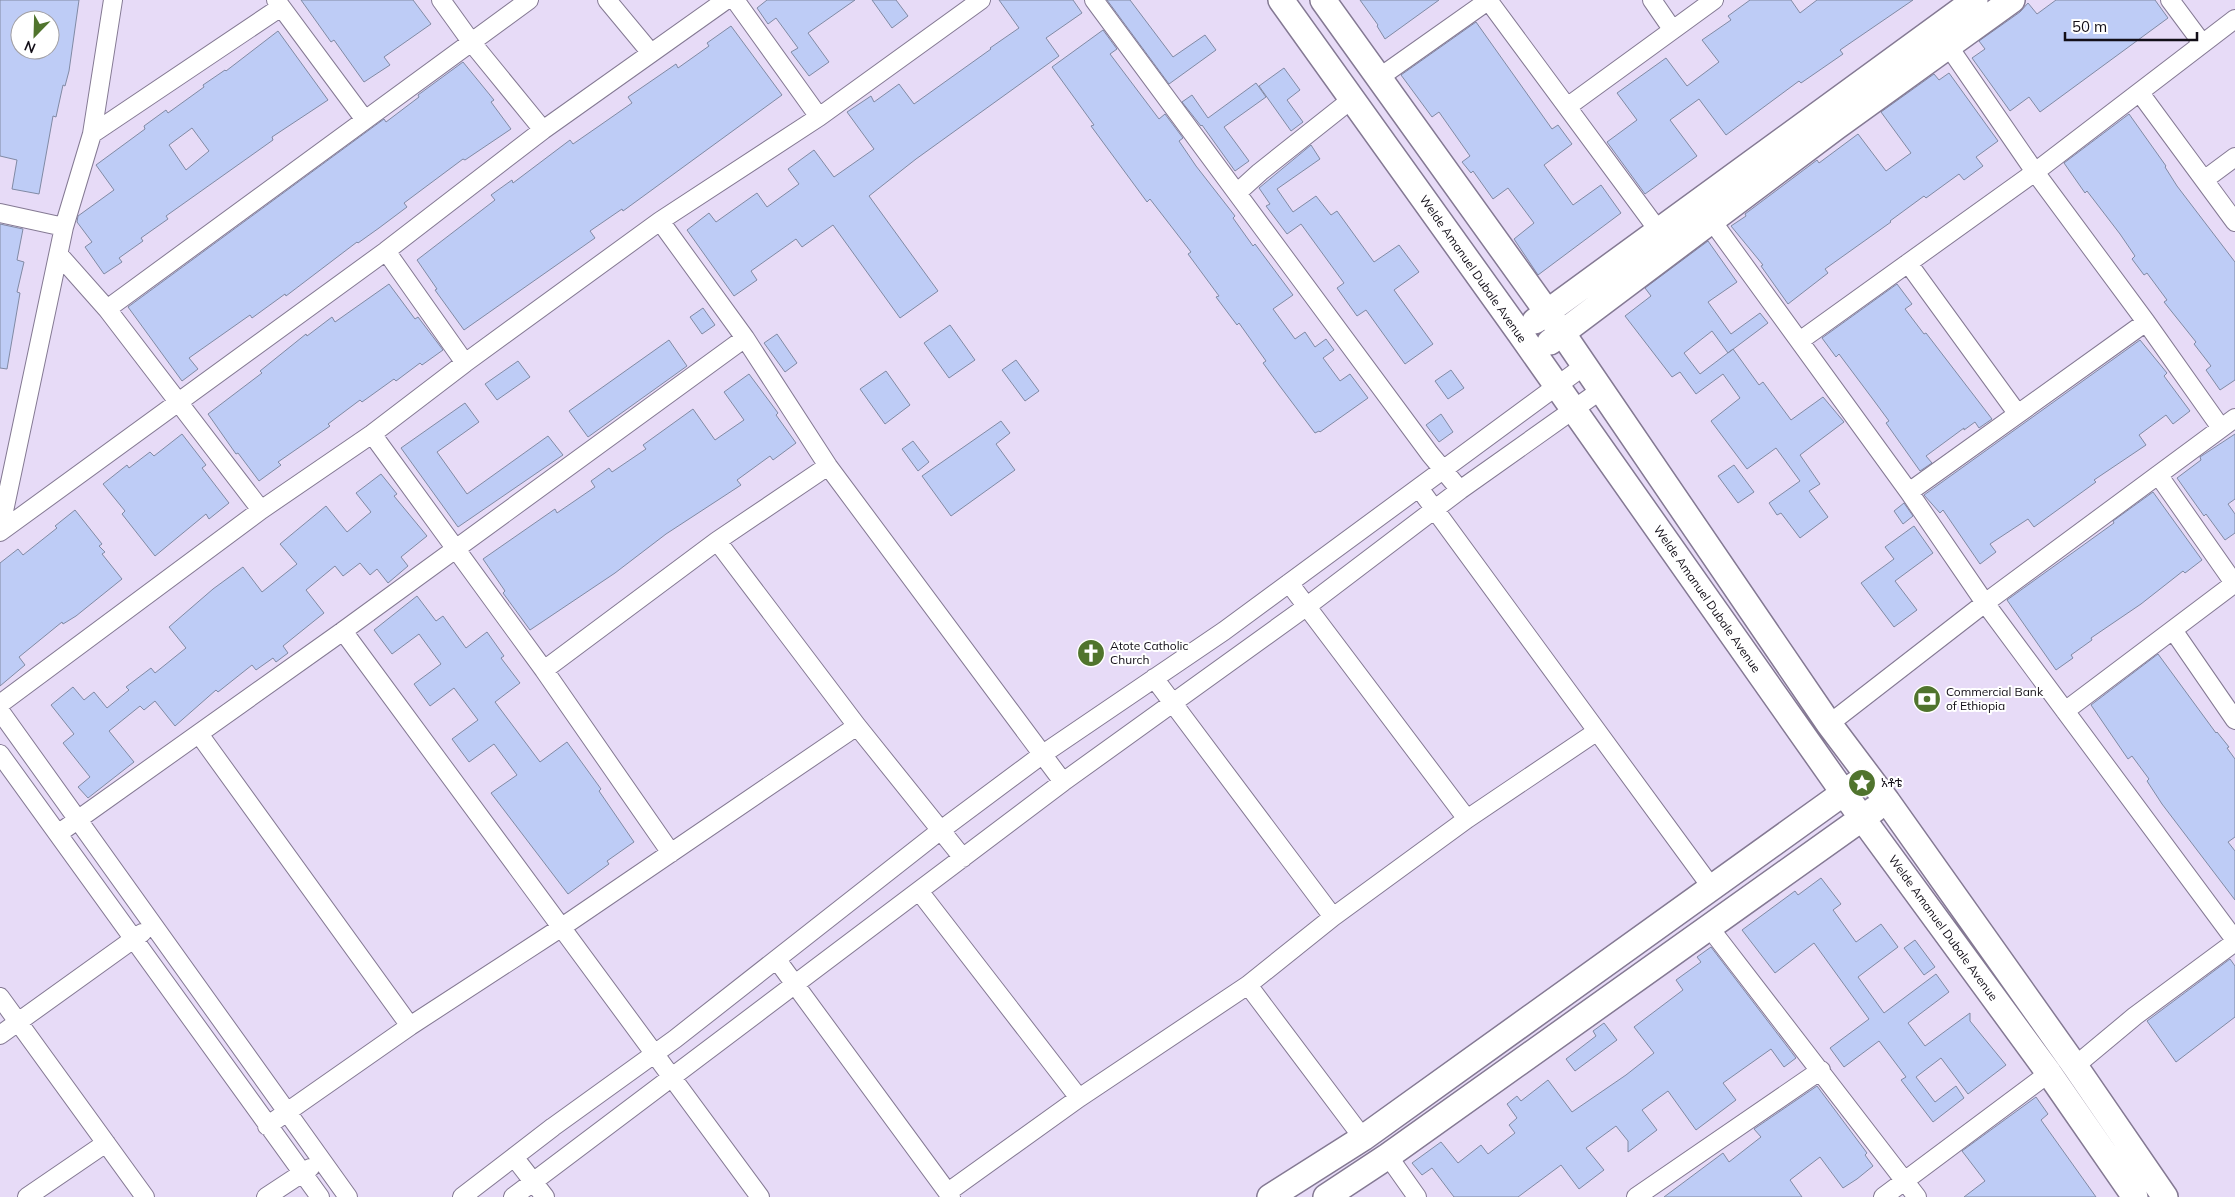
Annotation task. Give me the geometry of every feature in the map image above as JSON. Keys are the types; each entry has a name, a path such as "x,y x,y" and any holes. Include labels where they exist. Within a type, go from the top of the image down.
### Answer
{"main road":[{"name":"Welde Amanuel Dubale Avenue","path":"1281,0 1519,332 1842,792 2050,1073 2136,1197"},
{"path":"1323,0 1548,312 1829,724 1887,801 2076,1066 2166,1197"},
{"path":"1519,332 1975,0"},
{"path":"1534,354 1563,334 1836,126 2012,0"},
{"path":"1270,1197 1363,1138 1712,888 1842,792 1868,776"},
{"path":"1326,1197 1388,1156 1887,801"}],"street":[{"path":"0,531 60,256 64,227 92,134 113,0"},
{"path":"440,0 472,43 543,130"},
{"path":"107,309 529,0"},
{"path":"607,0 651,53"},
{"path":"0,531 386,251 543,130 726,0"},
{"path":"735,0 819,117"},
{"path":"0,704 261,510 372,434 465,363 660,221 819,117 981,0"},
{"path":"1094,0 1460,490"},
{"path":"1380,77 1488,0 1658,230"},
{"path":"1652,0 1672,29"},
{"path":"1567,107 1714,0"},
{"path":"2170,0 2202,43"},
{"path":"92,134 278,3 365,120"},
{"path":"1801,340 2034,172 2235,19"},
{"path":"1829,724 1985,603 2159,476 2228,423 2146,322 2034,172 1948,47"},
{"path":"2140,92 2235,222"},
{"path":"1238,192 1352,98"},
{"path":"2204,180 2235,157"},
{"path":"0,213 64,227"},
{"path":"660,221 745,338 828,466 1063,782"},
{"path":"1712,221 1801,340 1985,603 2235,941 2135,1016 2076,1066"},
{"path":"386,251 465,363"},
{"path":"60,256 107,309 261,510"},
{"path":"1908,263 2016,414"},
{"path":"1909,492 2146,322"},
{"path":"59,833 343,631 745,338"},
{"path":"462,1197 654,1054 777,960 941,830 1043,754 1224,631 1584,366"},
{"path":"513,1197 1063,782 1306,607 1460,490 1601,390"},
{"path":"372,434 544,670 671,853"},
{"path":"544,670 717,541 828,466"},
{"path":"2065,711 2234,583 2159,476"},
{"path":"1419,488 1712,888"},
{"path":"717,541 857,726 963,858"},
{"path":"1289,583 1467,819"},
{"path":"2173,630 2235,720"},
{"path":"343,631 760,1197"},
{"path":"1154,678 1333,917"},
{"path":"0,711 348,1197"},
{"path":"268,1126 410,1026 562,927 857,726"},
{"path":"777,960 950,1195 1079,1098 1248,985 1333,917 1467,819 1596,732"},
{"path":"199,734 410,1026"},
{"path":"0,754 59,833 320,1197"},
{"path":"919,891 1079,1098"},
{"path":"0,1035 153,925"},
{"path":"1709,927 1822,1070 1917,1197"},
{"path":"1248,985 1363,1138"},
{"path":"0,997 145,1197"},
{"path":"1636,1197 1822,1070"},
{"path":"1883,1197 2050,1073"},
{"path":"27,1197 106,1143"},
{"path":"1388,1156 1416,1197"},
{"path":"514,1157 546,1197"},
{"path":"266,1197 321,1161"}],"building":[{"path":"0,0 79,0 69,71 65,86 63,85 56,117 53,116 39,194 12,189 17,160 0,156"},
{"path":"301,0 413,0 431,24 384,57 390,65 364,82 334,40 331,42"},
{"path":"767,0 855,0 808,33 829,62 809,76 791,52 798,48 776,18 768,24 757,8"},
{"path":"872,0 896,0 908,16 892,28"},
{"path":"999,0 1073,0 1082,13 1046,38 1059,56 916,159 869,196 938,291 900,318 833,225 802,247 796,239 751,271 757,280 734,296 687,230 709,213 716,222 757,193 767,207 799,184 788,169 814,150 834,177 874,149 847,112 871,96 874,102 899,84 914,104 991,49 1019,28"},
{"path":"1107,0 1130,0 1173,57 1205,35 1216,50 1169,84"},
{"path":"1360,0 1439,0 1385,39 1378,25"},
{"path":"1750,0 1791,0 1800,13 1817,0 1913,0 1840,50 1843,54 1801,83 1799,81 1726,135 1699,99 1670,120 1697,156 1645,194 1607,142 1637,120 1617,93 1666,58 1687,86 1719,62 1702,40 1731,20 1728,16"},
{"path":"2056,0 2155,0 2168,18 2040,112 2029,97 2010,111 1972,58 1985,49 1979,41 2020,12 2028,3 2037,14"},
{"path":"1476,22 1552,129 1558,125 1572,144 1544,165 1573,205 1601,185 1621,213 1538,275 1514,239 1534,223 1508,188 1493,199 1473,171 1471,173 1462,162 1470,156 1439,112 1432,117 1401,75"},
{"path":"731,26 782,95 623,211 622,209 590,231 595,238 464,330 435,290 437,289 417,260 495,200 491,195 512,180 513,183 570,140 573,144 632,103 628,97 676,64 678,68 709,46 707,43"},
{"path":"1103,30 1117,49 1110,54 1159,119 1165,114 1183,138 1179,141 1196,166 1235,216 1233,218 1253,246 1255,244 1293,295 1273,309 1295,339 1305,332 1315,347 1326,339 1334,350 1323,358 1340,381 1350,374 1368,398 1320,432 1315,433 1279,385 1263,363 1266,361 1239,323 1237,325 1216,297 1219,296 1188,254 1191,252 1150,199 1147,202 1091,126 1094,125 1052,67"},
{"path":"278,31 328,100 272,137 273,140 166,216 168,219 141,238 143,241 119,258 122,262 104,274 85,247 92,242 77,222 78,216 114,190 96,165 145,129 144,126 166,110 168,113 204,87 203,85 226,71","holes":["192,128 209,151 186,170 169,145"]},
{"path":"463,62 494,100 491,102 511,129 465,160 463,159 404,203 407,207 286,296 285,294 252,318 250,315 189,358 198,369 182,381 128,307 384,119 386,122 419,97 418,95"},
{"path":"1284,68 1300,90 1287,100 1303,122 1291,131 1259,86"},
{"path":"1949,73 1998,141 1976,157 1983,166 1964,180 1959,174 1926,198 1924,196 1825,269 1828,273 1788,304 1761,266 1763,265 1731,226 1817,160 1819,163 1858,134 1886,171 1911,153 1881,112 1934,74 1939,80"},
{"path":"1256,83 1266,97 1224,127 1249,161 1235,171 1202,125 1182,102 1192,95 1208,118"},
{"path":"2129,114 2166,166 2177,186 2235,262 2235,380 2220,390 2206,370 2211,366 2194,344 2196,342 2164,302 2167,300 2147,273 2144,275 2132,259 2135,256 2120,234 2087,191 2085,193 2064,163"},
{"path":"1311,145 1320,159 1277,189 1293,212 1316,196 1331,215 1337,211 1374,262 1399,245 1419,272 1394,290 1433,344 1405,364 1366,310 1357,316 1337,288 1344,283 1301,224 1287,234 1266,206 1270,204 1259,188"},
{"path":"0,224 23,229 17,260 24,262 17,292 20,293 7,369 0,368"},
{"path":"1708,241 1737,282 1708,302 1731,334 1760,313 1768,323 1733,349 1759,385 1763,382 1791,420 1823,397 1844,422 1800,455 1820,484 1809,491 1828,517 1800,538 1781,513 1777,515 1769,503 1800,481 1776,448 1747,469 1711,421 1740,398 1723,374 1696,394 1680,372 1672,377 1625,316 1651,296 1645,288","holes":["1712,331 1728,353 1700,374 1684,353"]},
{"path":"389,284 415,319 418,317 443,350 422,365 420,363 396,381 394,379 362,402 360,400 328,424 330,426 278,462 281,465 259,481 238,453 236,454 208,414 262,373 260,371 306,334 307,336 332,317 335,322"},
{"path":"1897,284 1912,304 1905,309 1924,334 1926,333 1992,419 1979,428 1975,422 1964,430 1964,428 1926,456 1932,463 1920,471 1886,423 1889,421 1839,354 1836,357 1822,338"},
{"path":"703,308 715,325 702,334 690,317"},
{"path":"950,325 975,360 949,378 924,343"},
{"path":"777,334 797,363 785,372 764,343"},
{"path":"669,340 687,366 588,437 569,411"},
{"path":"2140,340 2167,373 2164,376 2190,411 2173,424 2166,415 2139,435 2146,445 2094,480 2096,482 2034,527 2028,519 1990,544 1996,552 1980,564 1943,510 1940,513 1924,495"},
{"path":"1016,360 1039,391 1025,401 1002,370"},
{"path":"518,361 530,377 497,400 485,384"},
{"path":"1451,370 1464,388 1448,399 1435,381"},
{"path":"886,371 910,405 885,424 860,389"},
{"path":"749,374 778,413 776,415 796,443 773,460 770,456 737,480 741,485 666,534 615,573 530,630 503,593 505,591 483,559 555,509 557,513 595,487 591,481 609,468 612,472 646,449 643,445 693,409 715,440 744,420 724,392"},
{"path":"465,403 479,422 437,452 467,494 548,436 563,455 458,527 401,448"},
{"path":"1441,414 1453,432 1439,442 1426,425"},
{"path":"1001,421 1010,433 996,444 1015,470 951,516 922,476"},
{"path":"182,434 206,465 202,468 229,503 209,519 206,514 155,556 122,514 125,511 103,484 127,465 129,468 150,452 154,456"},
{"path":"2235,434 2235,499 2228,504 2235,514 2235,533 2225,540 2206,514 2204,516 2177,478 2201,460 2200,457"},
{"path":"913,441 929,462 918,471 902,449"},
{"path":"1734,465 1754,492 1738,503 1718,476"},
{"path":"381,474 397,494 394,496 427,536 401,557 408,566 388,583 377,569 370,575 360,563 343,576 335,566 306,590 324,613 283,646 288,653 276,662 273,658 256,670 252,665 218,692 216,690 175,726 155,701 144,710 140,706 109,731 134,762 88,798 78,787 90,777 63,743 74,734 51,705 73,687 84,700 94,692 107,708 129,690 126,687 151,668 155,673 186,648 169,627 213,589 243,567 262,592 297,564 280,544 326,506 347,532 371,512 356,493"},
{"path":"2153,492 2202,560 2185,573 2183,571 2141,604 2091,638 2092,640 2071,655 2073,658 2056,670 2007,600 2114,523 2113,521"},
{"path":"1904,503 1913,516 1903,524 1894,511"},
{"path":"75,510 102,544 99,546 105,552 102,554 122,579 76,616 63,624 62,622 19,657 25,665 0,686 0,563 18,549 23,555 57,528 55,526"},
{"path":"1914,526 1933,553 1895,581 1917,610 1894,627 1861,583 1894,559 1885,547"},
{"path":"417,596 436,621 443,616 466,648 487,632 504,656 501,658 520,683 495,702 540,762 567,742 601,789 599,791 634,842 607,861 609,864 568,894 491,793 517,775 494,744 469,762 452,739 478,720 454,688 430,706 414,684 441,664 419,634 392,654 374,630"},
{"path":"2158,654 2216,733 2229,747 2227,748 2235,759 2235,837 2228,842 2235,851 2235,900 2162,804 2147,781 2149,779 2132,756 2128,759 2091,705"},
{"path":"1821,878 1841,904 1833,910 1856,942 1881,924 1898,947 1858,977 1884,1013 1936,974 1949,992 1908,1023 1925,1046 1970,1013 1970,1021 2006,1065 1968,1094 1941,1058 1916,1077 1935,1102 1956,1086 1964,1098 1933,1122 1901,1080 1906,1077 1879,1041 1844,1067 1830,1048 1869,1019 1814,943 1775,973 1742,930 1795,891 1798,895"},
{"path":"1915,940 1935,967 1924,975 1904,948"},
{"path":"1711,947 1796,1058 1784,1067 1771,1049 1723,1083 1736,1100 1696,1130 1668,1091 1642,1110 1657,1130 1628,1152 1628,1141 1616,1126 1586,1148 1604,1170 1579,1189 1561,1165 1518,1197 1454,1197 1432,1168 1422,1175 1412,1163 1441,1142 1458,1163 1481,1145 1488,1154 1515,1133 1509,1125 1517,1118 1507,1104 1517,1096 1521,1101 1548,1080 1572,1112 1626,1075 1654,1053 1634,1027 1683,990 1676,980 1701,962 1697,957"},
{"path":"2230,959 2235,966 2235,1017 2176,1062 2147,1021"},
{"path":"1604,1023 1617,1040 1575,1071 1566,1059 1596,1036 1593,1031"},
{"path":"1817,1086 1867,1153 1865,1155 1873,1166 1857,1179 1843,1188 1820,1157 1790,1180 1802,1197 1664,1197 1723,1153 1729,1162 1761,1137 1754,1129"},
{"path":"2036,1097 2048,1114 2041,1120 2096,1197 1964,1197 1985,1181 1962,1151"}],"place":[{"name":"Atote Catholic Church","path":"1091,653"},
{"name":"Commercial Bank of Ethiopia","path":"1927,699"},
{"name":"አቶቴ","path":"1862,783"}]}
